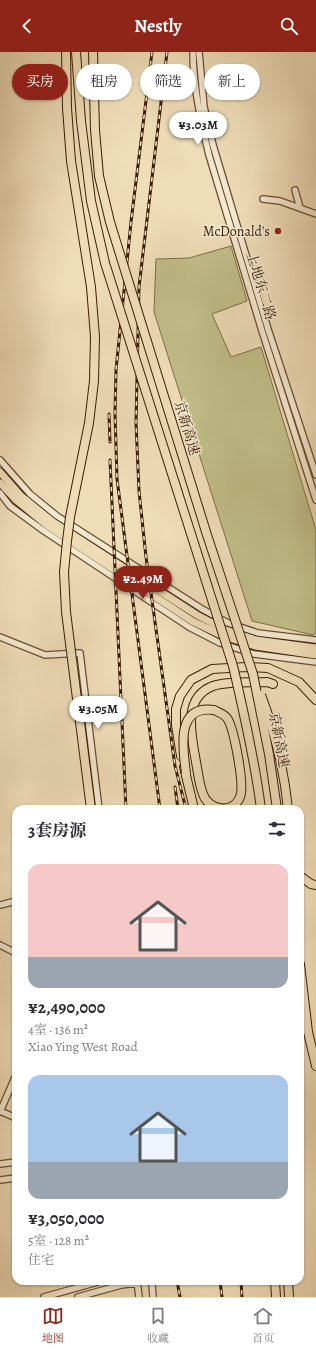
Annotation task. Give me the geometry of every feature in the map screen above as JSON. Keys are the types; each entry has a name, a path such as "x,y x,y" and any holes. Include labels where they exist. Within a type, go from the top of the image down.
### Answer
{"highway":[{"path":"66,52 67,108 71,161 91,287 95,337 94,381 89,423 70,517 64,572 66,612 90,805"},
{"name":"京新高速","path":"76,52 81,121 91,201 105,263 233,666 247,727 260,805"},
{"name":"京新高速","path":"93,52 94,130 99,176 110,222 207,535 253,674 269,754 276,805"},
{"path":"193,805 176,725 176,709 180,696 192,680 212,669 246,667 268,668 299,682 316,700"},
{"path":"253,674 272,726 282,763 287,805"},
{"path":"211,805 207,802 202,791 190,725 195,701 199,695 213,686 267,682 273,684"},
{"path":"186,773 183,751 183,735 185,726 188,720 200,710 214,710 226,717 232,730 242,785 241,797 233,805"},
{"path":"304,879 311,884 316,885"},
{"path":"304,997 307,1021 316,1066"},
{"path":"275,1285 276,1297"},
{"path":"288,1285 289,1297"}],"main road":[{"path":"0,472 21,496 53,522 197,615 226,630 256,640 316,648"},
{"path":"0,483 16,500 48,526 192,621 223,636 255,646 316,655"}],"street":[{"name":"上地东二路","path":"193,52 198,98 209,155 262,331 316,500"},
{"path":"199,52 204,107 213,145 268,329 316,475"},
{"path":"295,190 300,208"},
{"path":"263,199 280,201 316,214"},
{"path":"0,460 30,494 57,516 202,609 228,623 258,633 316,640"},
{"path":"0,493 10,506 44,531 189,627 220,643 254,654 316,662"},
{"path":"0,637 45,655 80,653 99,805"},
{"path":"0,905 12,903"},
{"path":"0,946 12,951"},
{"path":"12,1086 0,1112 12,1116"},
{"path":"0,1164 12,1162"},
{"path":"0,1180 12,1178"},
{"path":"44,1297 87,1285"},
{"path":"78,1297 121,1285"},
{"path":"138,1285 138,1297"},
{"path":"152,1285 153,1297"}],"shaded area":[{"path":"231,246 247,301 212,314 231,357 261,347 316,530 316,633 313,635 252,621 154,312 156,259 189,258"}],"railway":[{"path":"152,52 131,222 116,370 115,414 117,479 159,805"},
{"path":"167,52 139,287 136,423 139,491 146,557 175,766 185,805"},
{"path":"109,414 110,442"},
{"path":"110,460 126,805"},
{"path":"175,787 177,805"},
{"path":"178,1285 180,1297"},
{"path":"220,1285 222,1297"},
{"path":"241,1285 242,1297"}],"place":[{"name":"McDonald's","path":"278,231"}]}
